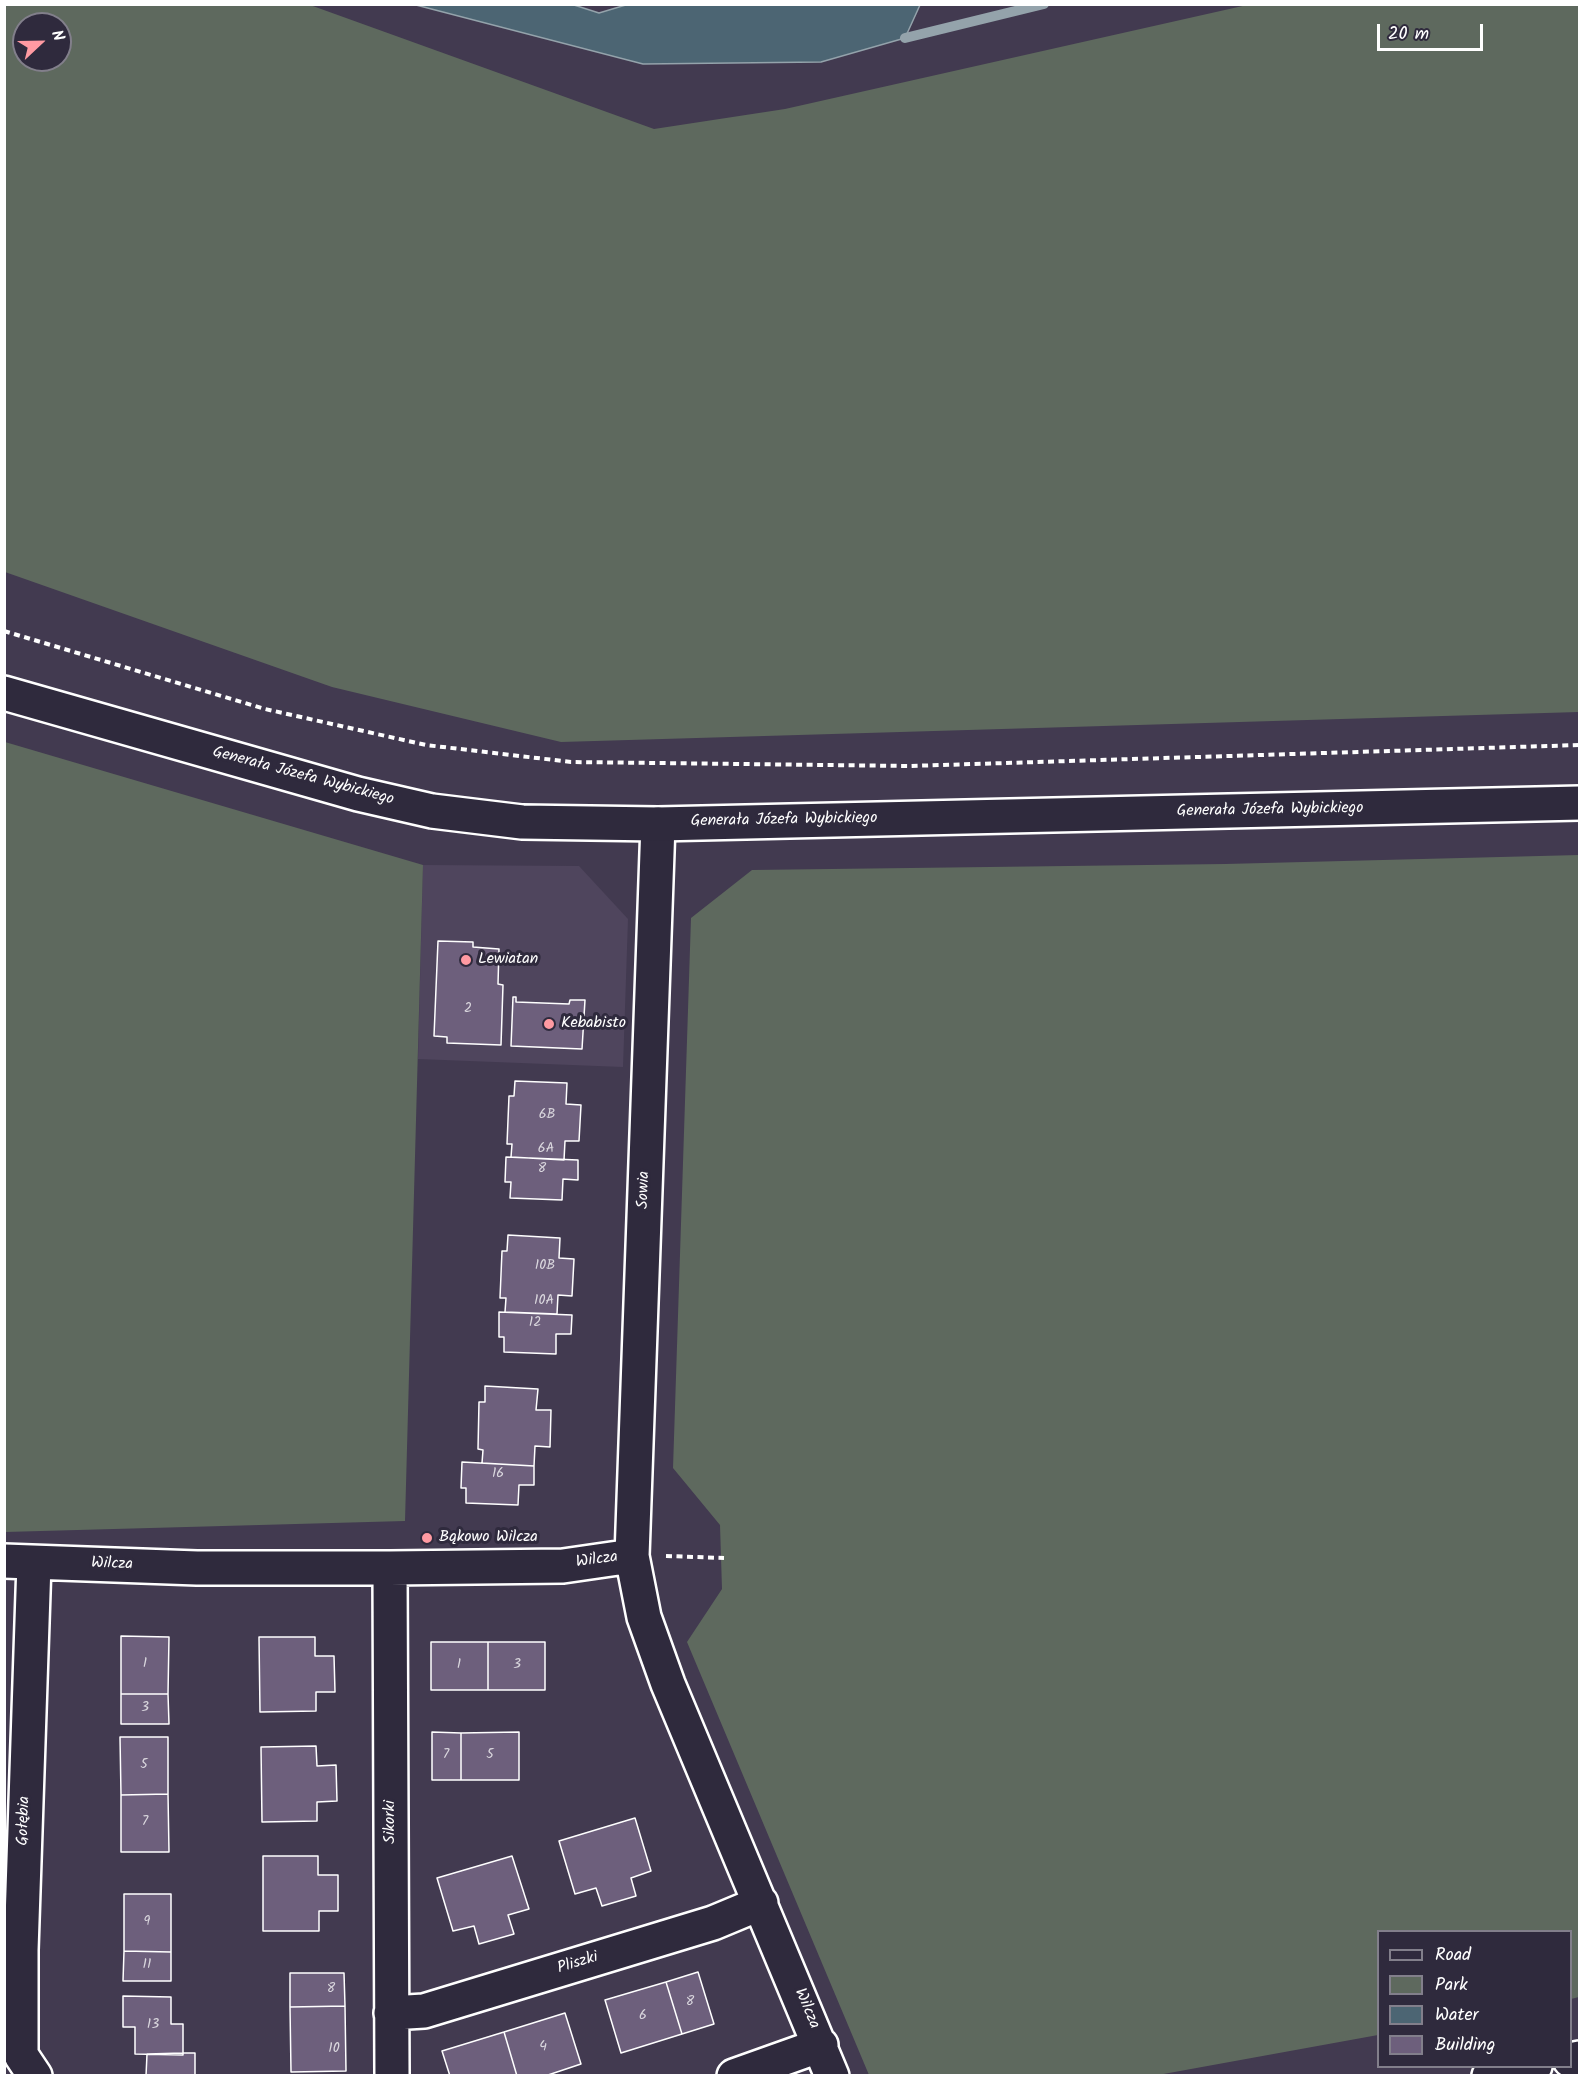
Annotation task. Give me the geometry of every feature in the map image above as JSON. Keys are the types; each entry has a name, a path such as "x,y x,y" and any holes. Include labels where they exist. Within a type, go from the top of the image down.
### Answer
{"street":[{"name":"Generała Józefa Wybickiego","path":"4,693 358,794 432,811 522,822 658,824 1580,803"},
{"name":"Sowia","path":"632,1556 658,824"},
{"name":"Wilcza","path":"20,1562 197,1568 390,1568 563,1566 632,1556 644,1617 668,1684 821,2045 832,2076"},
{"name":"Gołębia","path":"20,1562 13,1950 21,2055 35,2076"},
{"name":"Sikorki","path":"390,1568 392,2076"},
{"name":"Pliszki","path":"392,2013 424,2011 713,1923 761,1903"},
{"path":"734,2076 821,2045"},
{"path":"1489,2076 1530,2068"}],"path":[{"path":"4,631 277,711 426,745 571,762 910,766 1580,745"},
{"path":"632,1556 724,1558"}],"shaded area":[{"path":"423,865 579,866 628,919 623,1067 418,1059"}],"green space":[{"path":"5,4 310,5 654,129 785,109 1247,5 1579,5 1579,712 561,742 332,687 5,572"},
{"path":"5,742 423,865 405,1521 5,1532"},
{"path":"1579,855 1579,1997 1572,1999 1572,1930 1377,1930 1377,2035 1158,2075 869,2075 687,1642 722,1589 720,1525 673,1468 691,918 752,870 1225,864"}],"water":[{"path":"629,4 920,5 905,38 821,62 643,64 416,5 574,5 599,13"}],"building":[{"path":"438,941 473,942 473,947 499,949 498,984 503,985 501,1045 447,1043 447,1037 434,1036"},
{"path":"513,997 516,997 516,1002 569,1004 570,1000 585,1000 582,1049 511,1046"},
{"path":"515,1081 567,1083 566,1104 581,1105 579,1141 565,1141 564,1160 511,1157 512,1144 507,1144 509,1096 514,1096"},
{"path":"506,1157 578,1160 578,1180 563,1179 562,1200 510,1198 511,1182 505,1182"},
{"path":"508,1235 560,1238 559,1258 574,1259 572,1296 558,1295 557,1314 505,1312 506,1298 500,1298 502,1251 507,1251"},
{"path":"499,1312 572,1315 571,1334 556,1334 556,1354 504,1352 504,1337 499,1337"},
{"path":"485,1386 538,1389 536,1410 551,1410 550,1447 535,1446 534,1466 482,1463 483,1450 478,1449 479,1402 485,1402"},
{"path":"462,1462 534,1466 534,1485 519,1485 518,1505 466,1503 466,1488 461,1488"},
{"path":"121,1636 169,1637 168,1694 121,1694"},
{"path":"259,1637 315,1637 315,1656 334,1656 335,1692 316,1692 316,1711 260,1712"},
{"path":"431,1642 488,1642 488,1690 431,1690"},
{"path":"488,1642 545,1642 545,1690 488,1690"},
{"path":"121,1694 168,1694 169,1724 121,1724"},
{"path":"432,1732 461,1733 461,1780 432,1780"},
{"path":"519,1732 519,1780 461,1780 461,1733"},
{"path":"120,1737 168,1737 168,1794 121,1795"},
{"path":"316,1746 317,1766 336,1765 337,1801 317,1802 317,1821 262,1822 261,1747"},
{"path":"168,1794 169,1852 121,1852 121,1795"},
{"path":"635,1818 651,1871 631,1878 636,1896 602,1906 596,1888 575,1894 559,1841"},
{"path":"263,1856 318,1856 318,1875 338,1875 338,1911 319,1911 319,1931 263,1931"},
{"path":"512,1856 529,1909 508,1915 514,1934 479,1944 474,1926 453,1931 437,1878"},
{"path":"124,1894 171,1894 171,1952 124,1951"},
{"path":"124,1951 171,1952 171,1981 123,1981"},
{"path":"698,1972 714,2024 682,2034 666,1982"},
{"path":"290,1973 344,1973 345,2006 290,2007"},
{"path":"666,1982 682,2034 621,2053 605,2000"},
{"path":"123,1996 171,1997 171,2024 183,2024 183,2055 135,2054 135,2027 123,2027"},
{"path":"345,2006 346,2071 291,2072 290,2007"},
{"path":"565,2013 581,2064 545,2076 517,2076 504,2032"},
{"path":"504,2032 517,2076 450,2076 442,2051"},
{"path":"195,2053 195,2076 146,2076 147,2054"}],"waterway":[{"path":"905,38 1044,4"}],"place":[{"name":"Lewiatan","path":"466,960"},
{"name":"Kebabisto","path":"549,1024"},
{"name":"Bąkowo Wilcza","path":"427,1538"}]}
